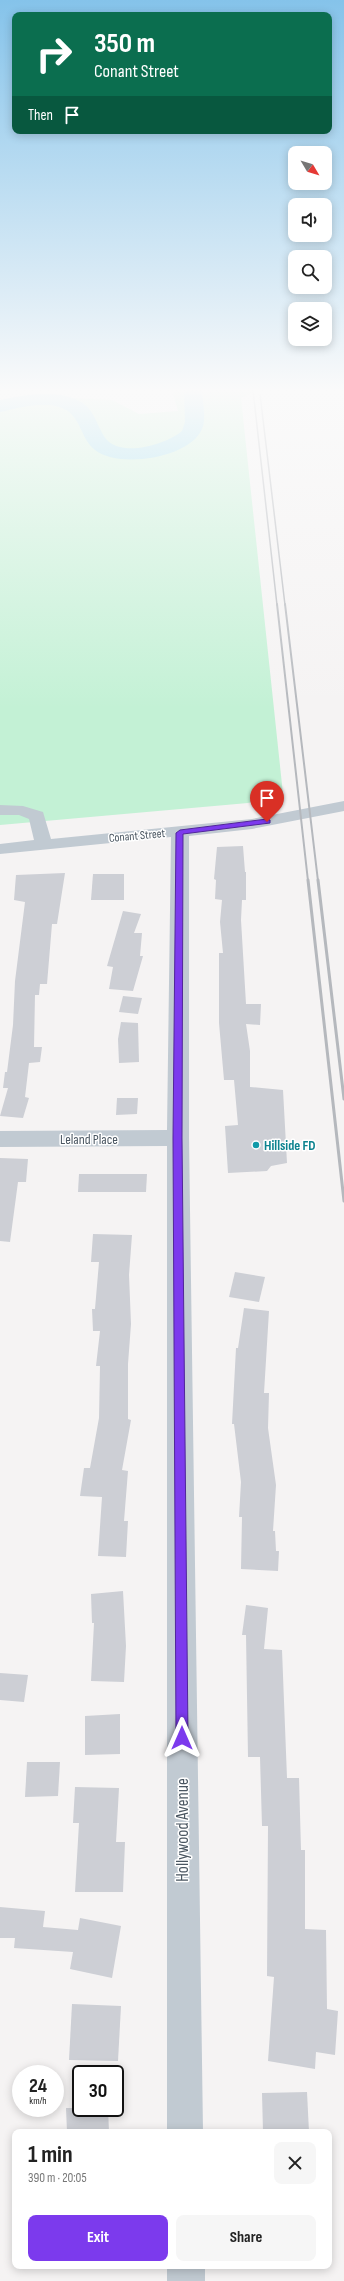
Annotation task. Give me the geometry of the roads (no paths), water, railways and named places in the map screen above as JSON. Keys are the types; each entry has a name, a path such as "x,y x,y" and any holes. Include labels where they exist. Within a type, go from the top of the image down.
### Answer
{"street":[{"name":"Conant Street","path":"0,849 180,833 252,824 344,806"},
{"path":"0,810 17,809 28,811 38,816 44,844"},
{"name":"Hollywood Avenue","path":"180,833 178,1138 185,2129"},
{"name":"Leland Place","path":"0,1139 178,1138"},
{"path":"186,2269 186,2281"}],"railway":[{"path":"265,496 277,605"},
{"path":"272,496 285,605"},
{"path":"277,604 308,881"},
{"path":"285,604 318,881"},
{"path":"308,880 344,1201"},
{"path":"318,880 344,1099"}],"place":[{"name":"Hillside FD","path":"256,1145"}]}
